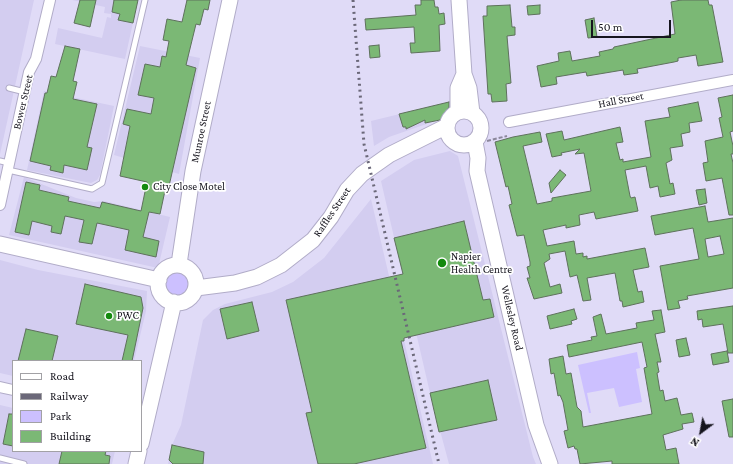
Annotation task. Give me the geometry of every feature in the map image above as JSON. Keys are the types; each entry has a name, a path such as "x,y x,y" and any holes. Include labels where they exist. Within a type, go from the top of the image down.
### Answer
{"main road":[{"name":"Munroe Street","path":"178,264 193,171 230,0"},
{"path":"459,0 464,74 469,88 465,113"},
{"path":"465,113 476,116 481,126 479,137 464,139 449,120 465,113"},
{"name":"Raffles Street","path":"196,288 236,283 257,277 281,265 304,249 318,234 354,181 389,155 420,141 464,139"},
{"name":"Wellesley Road","path":"464,139 478,171 536,425 550,464"},
{"path":"0,244 158,280"},
{"path":"178,264 193,273 196,280 196,288 187,300 181,303 174,302 160,294 158,280 165,269 170,265 178,264"},
{"path":"142,436 144,420 174,302"},
{"path":"136,464 140,452"}],"street":[{"name":"Bower Street","path":"0,205 6,165 29,72 36,59 50,0"},
{"name":"Hall Street","path":"509,122 622,99 733,80"},
{"path":"0,387 12,390"}],"lane":[{"path":"6,165 92,189 102,183 145,0"},
{"path":"9,88 25,92"},
{"path":"0,458 24,464"}],"path":[{"path":"464,139 507,136"}],"shaded area":[{"path":"0,0 34,0 0,154"},
{"path":"72,0 138,0 125,59 55,44 58,28 102,38 107,17 111,18 111,14 104,13 105,7"},
{"path":"140,46 200,58 179,174 114,155"},
{"path":"44,91 114,106 100,175 97,180 91,183 27,170"},
{"path":"449,102 449,107 438,120 389,137 374,146 371,121"},
{"name":"Napier Health Centre","path":"450,151 458,156 536,464 449,464 430,393 381,181 414,160"},
{"path":"24,177 76,198 94,202 104,201 170,217 158,268 9,235"},
{"path":"371,199 433,464 168,464 172,445 181,425 203,320 213,310 225,304 272,292 293,282 324,258"},
{"path":"0,260 38,270 147,291 146,311 134,360 12,360 12,376 0,373"},
{"path":"0,405 12,408 12,452 115,452 112,464 0,464"}],"green space":[{"path":"177,273 185,276 188,284 185,292 177,295 169,292 166,284 169,276"},
{"path":"637,352 640,368 636,369 642,402 619,407 614,388 587,393 591,413 589,413 578,365"}],"building":[{"path":"80,0 96,0 90,27 74,23"},
{"path":"114,0 138,0 133,23 118,20 120,14 112,12"},
{"path":"187,0 210,0 208,10 204,9 200,25 196,24 186,65 196,68 169,186 166,186 160,214 149,212 143,237 159,241 156,257 125,250 129,230 97,223 92,244 79,242 84,220 65,216 61,234 51,232 52,226 32,221 29,235 15,232 26,182 40,185 39,190 69,197 68,201 100,208 102,202 141,211 147,182 120,176 130,126 123,124 127,109 151,114 154,98 138,95 145,64 160,67 162,56 166,57 169,41 163,40 167,19 182,22"},
{"path":"421,0 434,0 435,7 438,7 439,14 444,13 445,24 439,25 440,51 411,53 410,43 415,43 414,27 366,30 365,19 416,15 415,5 421,5"},
{"path":"681,0 708,0 709,5 712,5 723,62 698,66 696,55 678,58 678,61 674,62 637,69 638,73 624,75 623,70 587,76 586,72 556,77 557,84 541,87 537,66 559,61 558,53 570,51 572,61 600,56 599,52 613,49 614,47 675,34 671,2"},
{"path":"510,5 512,27 515,27 515,35 507,36 511,83 506,84 507,101 492,102 491,94 488,94 483,16 487,16 487,6"},
{"path":"540,5 540,14 528,15 527,6"},
{"path":"594,18 597,37 588,38 585,20"},
{"path":"379,45 380,57 370,58 369,46"},
{"path":"65,46 80,49 73,81 77,82 73,99 97,104 87,147 92,148 87,170 64,165 63,173 50,170 51,166 30,161 45,93 47,93 51,76 56,77"},
{"path":"733,95 733,131 730,132 733,146 733,154 731,154 733,163 733,215 729,215 722,178 706,181 703,163 708,162 705,141 723,137 719,118 722,117 718,98"},
{"path":"449,102 449,107 440,120 425,123 425,120 406,129 406,127 403,127 399,114"},
{"path":"698,102 702,121 689,123 690,132 681,134 683,146 670,148 672,160 666,163 670,184 673,183 675,194 660,197 658,186 650,188 646,166 625,170 630,196 631,198 635,197 638,211 596,219 594,212 579,215 580,225 566,228 566,225 543,230 547,246 574,241 576,254 583,253 583,257 587,256 587,259 645,248 649,267 633,270 638,292 642,291 644,302 623,307 622,301 620,301 615,273 587,278 591,300 583,301 577,275 570,277 565,251 549,254 550,259 544,263 550,287 560,284 562,293 534,299 527,278 530,278 527,267 530,266 530,262 524,235 517,236 509,205 512,204 508,186 506,187 495,142 540,132 542,142 523,146 537,204 552,201 552,198 591,191 584,153 575,154 580,149 561,153 562,155 552,157 546,134 562,131 564,140 620,127 623,142 616,143 620,160 623,159 623,162 651,157 645,121 670,117 668,108"},
{"path":"560,170 566,175 551,193 549,183"},
{"path":"705,189 707,203 699,205 696,190"},
{"path":"705,206 708,222 733,218 733,288 687,296 688,299 678,301 680,308 668,310 660,266 699,259 693,228 655,235 651,216","holes":["720,236 724,254 708,257 705,239"]},
{"path":"464,221 483,300 490,299 494,317 404,338 404,341 401,341 426,448 354,464 318,464 306,413 312,412 286,300 403,274 394,238"},
{"name":"PWC","path":"85,284 141,297 143,308 132,360 122,360 128,335 76,324"},
{"path":"252,302 259,331 227,339 220,309"},
{"path":"733,306 733,353 728,353 723,324 703,327 702,319 698,320 697,311"},
{"path":"574,309 577,319 571,321 572,324 550,329 547,316"},
{"path":"661,310 665,332 655,334 661,362 657,362 660,391 663,390 665,401 677,398 681,415 692,413 694,422 682,424 683,429 663,435 666,450 676,448 679,464 612,464 612,461 580,464 577,449 575,449 574,446 568,448 564,431 568,430 563,402 560,395 558,396 554,373 551,374 549,359 563,356 566,374 571,373 577,407 581,411 583,427 652,414 644,368 647,367 642,342 569,357 567,345 592,340 591,337 597,336 593,317 601,314 606,334 637,328 636,323 654,320 652,311"},
{"path":"26,329 58,336 52,360 18,360"},
{"path":"686,338 690,355 679,357 676,340"},
{"path":"727,351 729,362 713,365 711,354"},
{"path":"488,380 497,420 439,432 430,393"},
{"path":"733,399 733,437 729,437 722,401"},
{"path":"9,414 12,414 12,446 3,444"},
{"path":"172,445 204,452 203,464 173,464 169,460"},
{"path":"62,452 106,452 105,455 110,456 109,464 59,464"}],"railway":[{"path":"353,0 364,144 439,464"}],"place":[{"name":"City Close Motel","path":"145,187"},
{"name":"Napier Health Centre","path":"442,263"},
{"name":"PWC","path":"109,316"}]}
